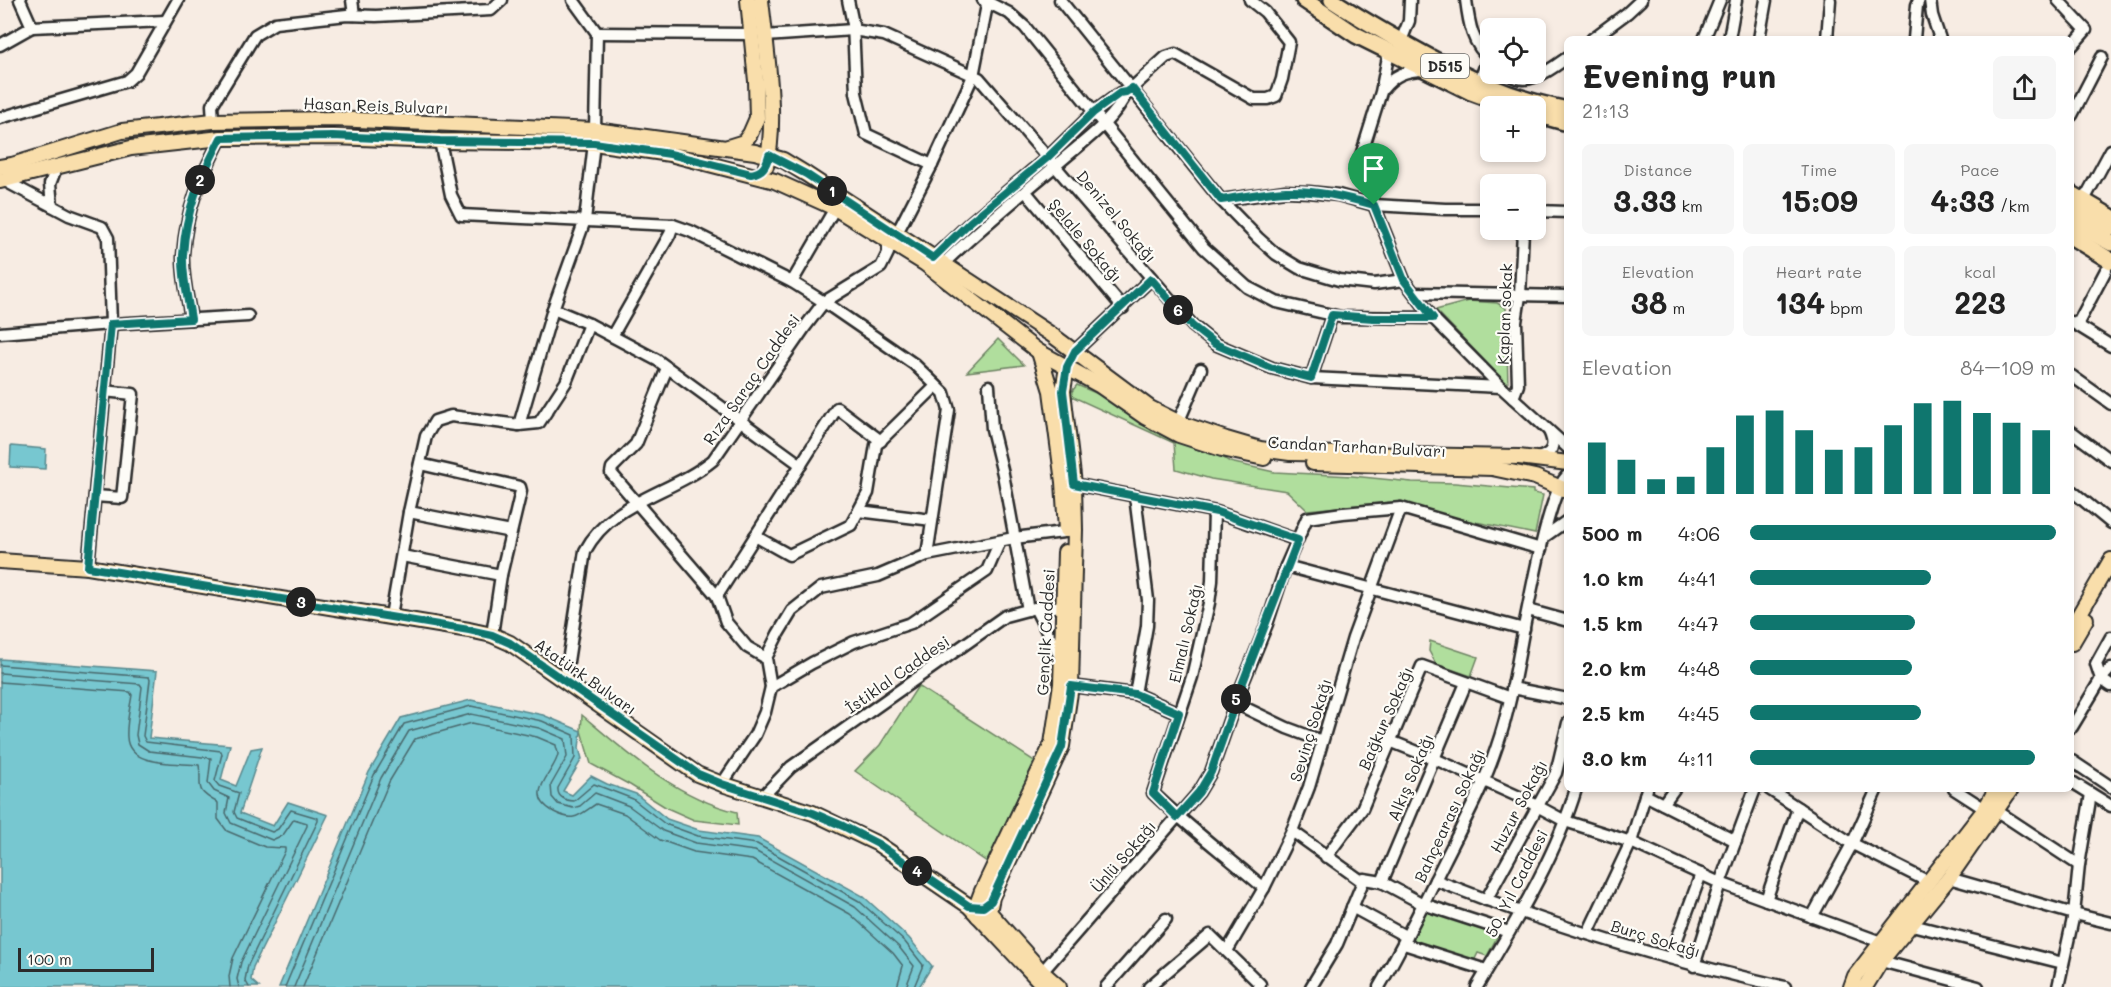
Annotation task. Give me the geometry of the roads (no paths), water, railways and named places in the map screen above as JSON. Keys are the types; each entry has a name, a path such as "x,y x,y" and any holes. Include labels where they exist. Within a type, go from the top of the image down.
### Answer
{"highway":[{"name":"D515","path":"1304,0 1356,35 1482,96"},
{"name":"D515","path":"1332,0 1364,21 1479,83 1533,102 1564,118"},
{"name":"D515","path":"1546,116 1564,119"},
{"path":"2076,200 2111,217"},
{"path":"2076,200 2111,228"},
{"path":"2074,223 2111,243"},
{"path":"2074,239 2109,266"}],"main road":[{"path":"748,0 758,35 770,126 782,155 806,174"},
{"path":"756,157 758,35 761,0"},
{"path":"725,148 744,142 757,118"},
{"name":"Hasan Reis Bulvarı","path":"2,176 12,165 122,131 213,121 333,119 595,136 725,148 756,157"},
{"path":"751,174 744,170 756,157 770,126"},
{"name":"Hasan Reis Bulvarı","path":"2,176 56,168 131,148 221,138 333,136 440,141 595,136 751,174"},
{"name":"Candan Tarhan Bulvarı","path":"756,157 806,174 892,237 1040,352 1145,417 1179,435 1255,457 1289,462 1492,468 1523,473 1558,487"},
{"name":"Candan Tarhan Bulvarı","path":"751,174 783,184 835,208 938,261 1052,335 1150,408 1178,423 1260,449 1290,453 1536,458 1564,463"},
{"name":"Gençlik Caddesi","path":"1040,352 1051,391 1071,531"},
{"name":"Gençlik Caddesi","path":"978,906 1062,747 1071,686 1068,606 1074,484 1063,391 1067,367"},
{"path":"2074,624 2111,560"},
{"name":"Atatürk Bulvarı","path":"0,561 88,567 391,616 492,635 510,643 698,774 813,813 843,826 878,844 978,906 1045,987"},
{"path":"2074,640 2111,577"},
{"name":"Gençlik Caddesi","path":"978,906 1052,744 1061,684 1061,659 1068,606"},
{"path":"1851,987 1855,976 1881,942 2005,792"},
{"path":"1865,987 1881,961 1949,878 1991,810"},
{"path":"978,906 989,912 1042,972 1059,987"}],"street":[{"path":"20,0 32,27"},
{"path":"0,118 127,81 136,73 178,0"},
{"path":"352,0 354,15"},
{"path":"213,121 212,105 255,35 276,23 354,15 376,16 491,10 502,0"},
{"path":"519,425 553,309 585,220 595,136 597,33 573,0"},
{"path":"848,0 854,30 856,93 866,134 932,165"},
{"path":"1060,0 1129,90 1221,200 1276,254 1299,268 1339,280 1374,284 1404,280"},
{"path":"938,261 970,222 1104,124 1129,90 1166,57 1175,54 1254,99 1268,99 1276,96 1282,79 1289,42 1265,12 1251,0"},
{"path":"1401,41 1409,21 1410,0"},
{"path":"1466,0 1468,15 1477,46 1480,49"},
{"path":"1596,36 1627,14 1641,0"},
{"path":"1705,36 1720,0"},
{"path":"1730,36 1736,0"},
{"path":"1760,36 1766,0"},
{"path":"1827,36 1830,0"},
{"path":"1914,36 1919,0"},
{"path":"1930,0 1939,36"},
{"path":"2058,0 2086,30 2074,44"},
{"path":"986,1 1009,13 1025,27 1204,248 1247,287 1276,302 1332,315 1433,318"},
{"name":"Rıza Saraç Caddesi","path":"565,681 585,552 593,536 635,502 699,472 713,460 805,327 825,302 881,267 892,237 932,165 973,76 986,1"},
{"path":"0,45 32,27 165,21"},
{"name":"Denizel Sokağı","path":"597,33 758,35 854,30 884,35 979,78 1192,326 1215,344 1272,368 1311,378 1501,387"},
{"path":"1389,52 1381,92 1359,162 1404,280 1433,318 1512,398 1564,444"},
{"path":"2074,111 2102,57"},
{"path":"1546,71 1564,60"},
{"path":"1381,92 1389,81 1399,74 1412,70 1425,70"},
{"path":"938,261 1026,192 1094,112 1120,93 1129,90"},
{"path":"333,119 333,136"},
{"path":"361,121 362,137"},
{"path":"191,319 183,257 189,210 200,179 221,138"},
{"path":"440,141 451,195 461,215 673,225 690,231 792,282 825,302 914,364 944,393 949,410 927,555"},
{"path":"2076,200 2111,150"},
{"path":"52,206 50,184 56,168"},
{"path":"2,176 69,215 102,227 108,238 111,324 88,567"},
{"path":"1221,200 1285,191 1338,195 1374,205 1480,210"},
{"name":"Şelale Sokağı","path":"1026,192 1123,308"},
{"path":"792,282 835,208"},
{"path":"1546,211 1564,212"},
{"path":"612,336 673,225"},
{"name":"Kaplan sokak","path":"1512,398 1518,385 1516,322 1520,296 1522,240"},
{"path":"2109,266 2074,323 2111,346"},
{"path":"1067,367 1075,351 1151,279"},
{"path":"1415,293 1564,296"},
{"path":"553,309 589,324 667,368 801,465"},
{"path":"1311,378 1332,315"},
{"path":"0,333 248,316"},
{"path":"391,616 409,512 426,436 435,421 451,416 519,425 539,423 566,382 589,324"},
{"path":"1040,352 1052,335"},
{"path":"667,368 636,444 612,468 611,473 717,596 726,622 747,647 766,658"},
{"path":"1178,423 1202,369"},
{"path":"2074,377 2111,404"},
{"path":"755,536 789,555 852,525 868,493 876,445 936,386"},
{"path":"989,386 992,429 1031,609 1061,659"},
{"path":"95,496 122,498 133,394 104,391"},
{"path":"717,596 837,408 881,441"},
{"path":"1536,458 1547,454 1553,446 1549,431"},
{"path":"2074,433 2111,461"},
{"path":"420,464 520,487 521,491 501,575 492,635"},
{"path":"1074,484 1214,512 1298,540"},
{"name":"Bahçearası Sokağı","path":"1380,987 1424,904 1497,746 1511,693 1552,506 1552,493 1558,487"},
{"path":"2074,493 2111,523"},
{"path":"1135,496 1148,600 1147,626 1135,694"},
{"path":"1401,508 1541,549"},
{"name":"Ünlü Sokağı","path":"1042,972 1199,792 1211,772 1235,703 1267,624 1286,566 1307,518 1401,508"},
{"name":"Sevinç Sokağı","path":"1227,951 1264,888 1292,831 1309,787 1353,638 1401,508"},
{"path":"859,511 932,520"},
{"path":"409,512 511,532"},
{"name":"Elmalı Sokağı","path":"1177,817 1153,793 1192,676 1209,603 1214,512"},
{"path":"1544,537 1564,523"},
{"path":"722,784 755,735 765,712 771,687 766,658 792,611 821,588 878,576 927,555 1014,538 1071,531"},
{"path":"771,687 854,642 911,623 987,571 1000,541"},
{"path":"402,556 501,575"},
{"path":"1286,566 1524,629"},
{"name":"İstiklal Caddesi","path":"762,797 791,767 1005,616 1031,609 1068,606"},
{"path":"1528,610 1564,620"},
{"path":"2111,637 2096,664 2101,679 2111,686"},
{"name":"Bağkur Sokağı","path":"1326,857 1362,809 1422,666 1466,683 1511,693 1564,699"},
{"path":"2074,724 2101,679 2111,668"},
{"name":"Alkış Sokağı","path":"1382,882 1466,683"},
{"path":"1071,686 1135,694 1179,713"},
{"path":"1235,703 1287,728 1322,741"},
{"name":"Huzur Sokağı","path":"1486,900 1556,773 1564,740"},
{"path":"1390,741 1524,799 1565,821 1631,842 1720,882 1881,942"},
{"path":"2074,762 2111,787"},
{"path":"2074,783 2111,806"},
{"name":"50. Yıl Caddesi","path":"1477,987 1520,912 1565,821 1575,792"},
{"path":"1588,933 1631,842 1646,792 1663,804 1736,841"},
{"path":"1663,804 1672,792"},
{"path":"1694,966 1720,882 1754,792"},
{"path":"1774,792 1852,844 1929,882"},
{"path":"1812,917 1852,844 1876,792"},
{"path":"1959,792 2079,865"},
{"path":"2058,987 2074,914 2079,865 2091,794"},
{"path":"1766,900 1798,808"},
{"path":"1177,817 1227,855 1264,888"},
{"path":"1292,831 1363,882"},
{"path":"1670,958 1701,874"},
{"path":"1949,878 2111,923"},
{"path":"1311,987 1337,944 1364,879 1382,882 1424,904 1509,932"},
{"name":"Burç Sokağı","path":"1435,880 1520,912 1694,966 1785,987"},
{"path":"1352,907 1406,940 1486,970"},
{"path":"1106,987 1166,919"},
{"path":"1912,925 2063,963"},
{"path":"1149,987 1210,935 1252,975 1260,984 1259,987"},
{"path":"1881,961 1978,987"}],"water":[{"path":"11,446 46,449 45,469 10,467"},
{"path":"0,659 157,671 149,738 230,745 221,780 236,786 251,749 262,747 240,813 273,826 288,802 328,815 253,967 251,980 259,987 0,987"},
{"path":"471,700 543,715 581,731 579,748 582,759 563,791 572,795 591,776 636,794 667,819 699,830 758,838 863,896 909,938 932,966 919,987 279,987 369,772 401,718"}]}
